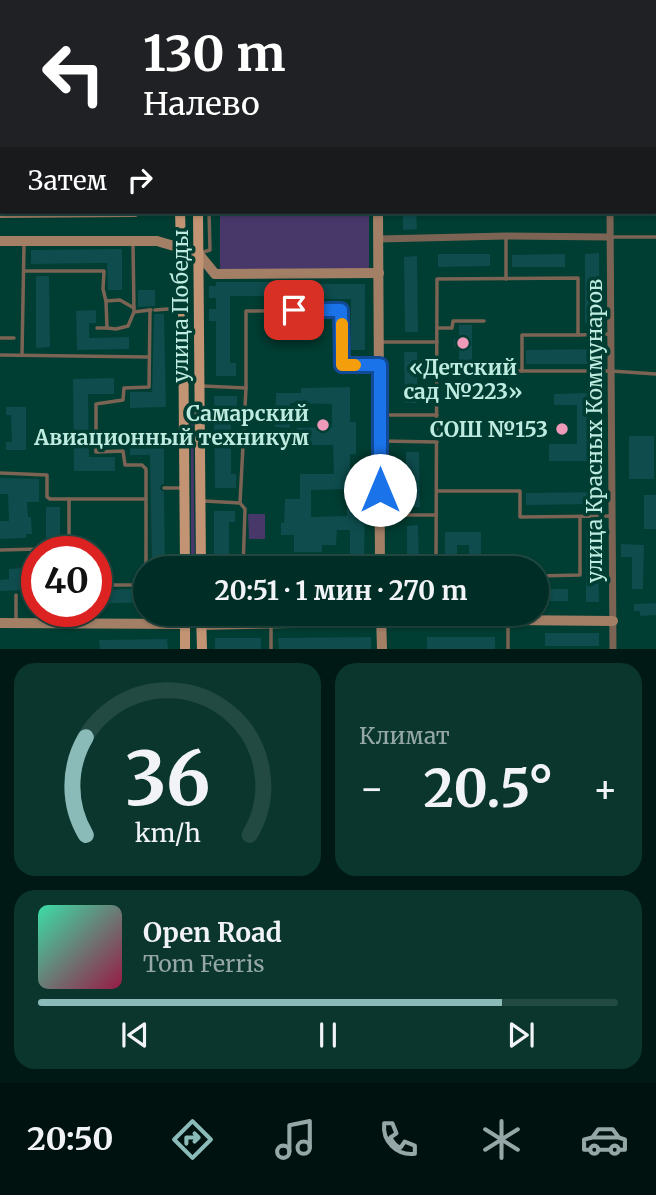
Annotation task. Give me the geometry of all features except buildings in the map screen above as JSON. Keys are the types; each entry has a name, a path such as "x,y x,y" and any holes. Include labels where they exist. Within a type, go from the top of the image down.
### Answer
{"main road":[{"name":"улица Победы","path":"180,214 184,556"},
{"name":"улица Победы","path":"198,214 201,556"},
{"path":"184,387 191,393 200,386"},
{"path":"183,416 191,407 198,410 200,415"},
{"path":"185,626 185,649"},
{"path":"201,626 202,649"}],"street":[{"path":"378,214 380,556"},
{"name":"улица Красных Коммунаров","path":"610,214 613,649"},
{"path":"379,239 610,237"},
{"path":"0,241 157,242 198,253 215,274 379,274"},
{"path":"549,619 613,621"},
{"path":"112,620 133,620"},
{"path":"0,623 21,623"},
{"path":"381,626 382,649"}],"lane":[{"path":"198,253 210,250 209,214"},
{"path":"506,236 506,279"},
{"path":"610,237 656,237"},
{"path":"97,328 128,326 134,310 134,241"},
{"path":"22,355 24,242"},
{"path":"23,271 104,271 107,328"},
{"path":"436,556 437,279 578,278 578,335"},
{"path":"106,301 120,300 134,310 183,308"},
{"path":"146,556 146,499 149,488 146,469 142,465 125,465 124,452 96,452 96,404 123,400 124,388 149,387 152,310"},
{"path":"243,556 245,509 240,503 246,388 246,311 341,310 342,365 380,365"},
{"path":"437,328 452,328 453,321 484,321"},
{"path":"522,371 522,335 611,334"},
{"path":"0,338 13,338"},
{"path":"380,342 437,342"},
{"path":"0,355 149,357"},
{"path":"437,371 611,371 656,374"},
{"path":"200,386 246,388"},
{"path":"380,415 437,415"},
{"path":"380,441 437,442"},
{"path":"0,473 47,475 47,497 50,499 146,499"},
{"path":"164,488 184,488"},
{"path":"436,491 520,491 520,517 612,516"},
{"path":"69,499 69,536"},
{"path":"200,501 240,503"},
{"path":"380,515 436,515"},
{"path":"549,576 580,575 580,517"},
{"path":"0,550 21,549"},
{"path":"112,585 133,585"},
{"path":"16,595 16,623"},
{"path":"271,626 271,649"},
{"path":"508,626 508,649"}],"shaded area":[{"path":"220,214 369,214 369,270 220,271"},
{"path":"191,418 193,418 195,556 191,556"},
{"path":"248,514 265,514 265,539 249,539"}],"slow traffic":[{"path":"342,324 342,365 355,365"}],"place":[{"name":"«Детский сад №223»","path":"463,343"},
{"name":"Самарский Авиационный техникум","path":"323,425"},
{"name":"СОШ №153","path":"562,429"}],"route":[{"path":"294,310 341,310 342,365 380,365 380,490"}]}
